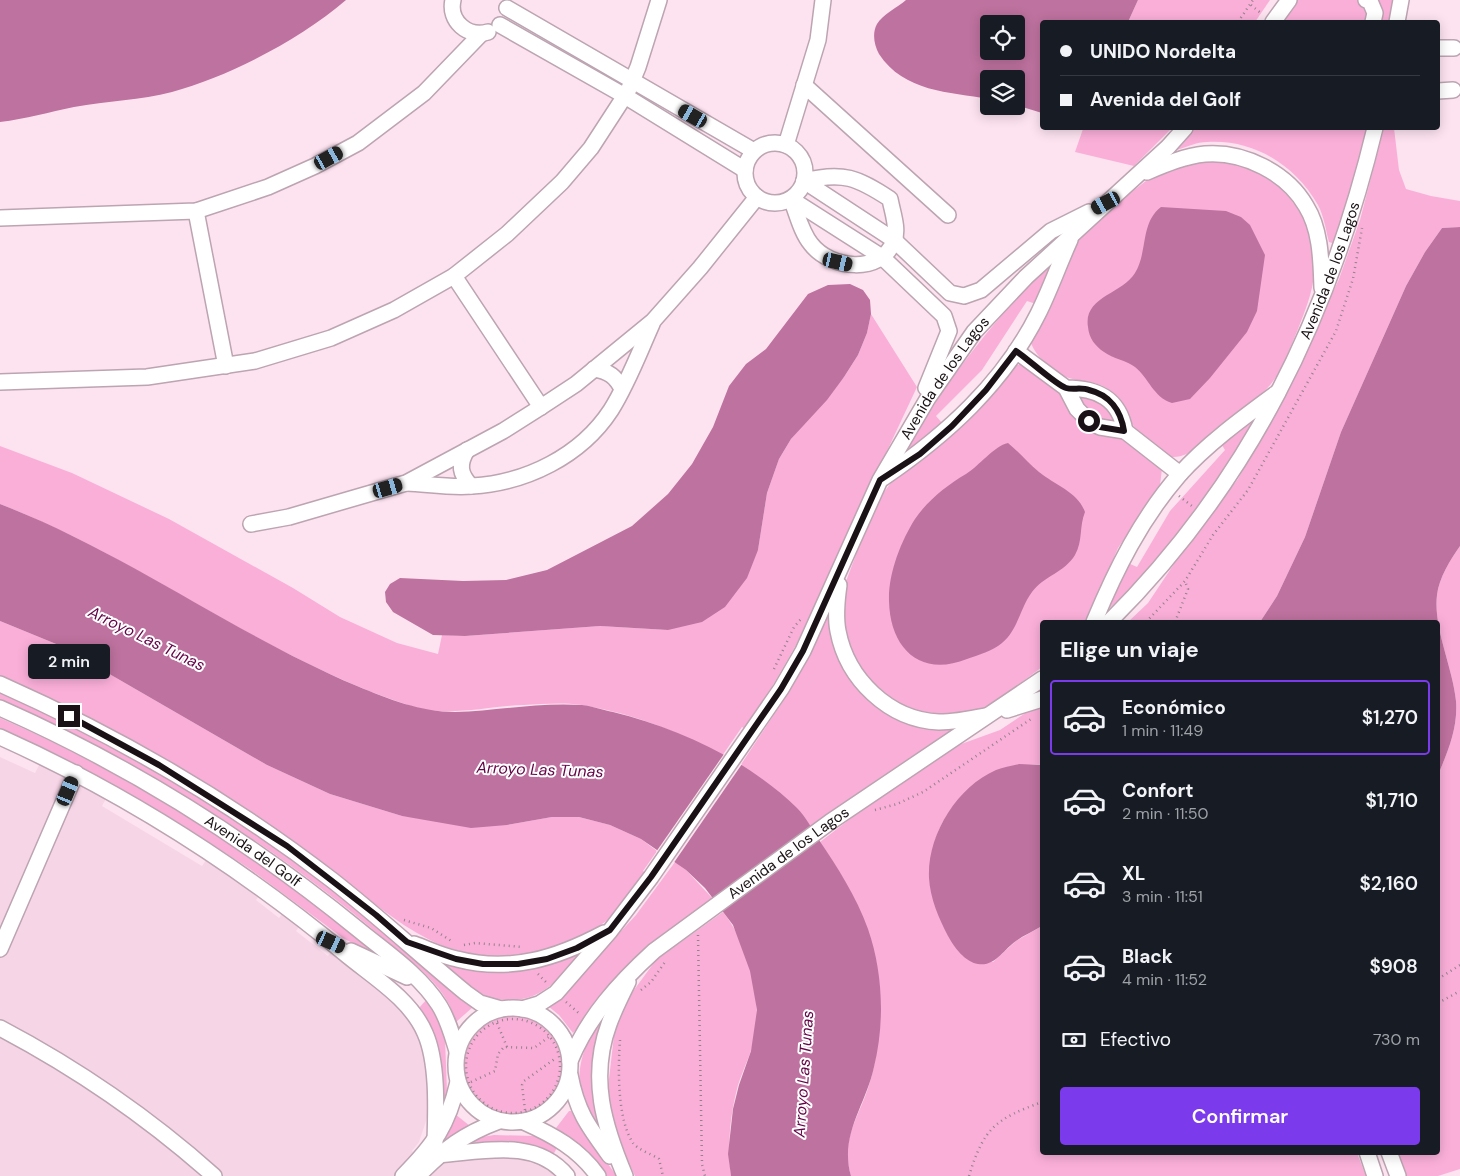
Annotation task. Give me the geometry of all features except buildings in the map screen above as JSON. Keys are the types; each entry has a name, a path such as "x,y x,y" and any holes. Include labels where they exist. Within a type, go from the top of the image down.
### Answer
{"street":[{"path":"453,0 453,13 459,24 469,32 481,34 493,30 500,25 506,4 754,151"},
{"path":"0,382 147,377 255,361 331,338 394,310 454,276 507,234 562,182 591,148 625,96 659,0"},
{"path":"786,145 818,40 823,0"},
{"path":"1264,20 1277,0"},
{"path":"1274,20 1289,0"},
{"path":"1366,0 1370,1 1374,6 1373,20"},
{"path":"1397,20 1401,0"},
{"path":"453,65 458,48 459,24"},
{"path":"500,25 625,96 745,170"},
{"path":"0,218 196,210 268,187 315,166 358,143 424,93 481,34"},
{"path":"1440,48 1454,48"},
{"path":"804,85 948,215"},
{"path":"1440,91 1453,90"},
{"name":"Avenida de los Lagos","path":"522,1009 539,1004 556,993 610,930 651,877 751,733 803,651 880,480 910,426 974,332 1026,277 1136,178 1183,130"},
{"name":"Avenida de los Lagos","path":"1111,620 1164,565 1227,481 1251,445 1280,390 1323,295 1360,187 1374,130"},
{"path":"769,144 786,145 800,156 805,172 804,181 801,189 791,199 772,203 757,197 746,182 745,170 754,151 769,144"},
{"path":"1136,178 1183,158 1206,154 1229,155 1253,162 1275,173 1307,206 1316,232 1323,295"},
{"path":"791,199 811,244 824,256 853,266 867,264 882,257 894,240 894,221 890,199 864,182 845,176 818,177 804,181"},
{"path":"804,181 894,240 950,293 964,296 982,290 1051,231 1106,203"},
{"path":"251,524 289,517 406,483 541,407 594,369 653,321 700,268 757,197"},
{"path":"791,199 882,257 944,316 949,331 910,426"},
{"path":"196,210 226,366"},
{"path":"880,480 920,454 952,426 986,390 1016,351 1039,312 1072,234"},
{"path":"454,276 541,407"},
{"path":"406,483 471,486 516,479 555,462 592,433 610,411 622,390 653,321"},
{"path":"1016,351 1066,388 1077,409 1089,421 1100,427 1124,431 1180,474"},
{"path":"594,369 611,373 618,380 622,390"},
{"path":"1066,388 1090,390 1106,398 1116,406 1122,419 1124,431"},
{"path":"1095,620 1111,580 1134,537 1180,474 1217,439 1280,390"},
{"path":"467,450 461,460 460,470 462,477 471,486"},
{"path":"1120,620 1145,596 1164,565"},
{"path":"842,568 837,601 837,630 845,654 866,688 888,705 912,717 938,722 990,716 1040,700"},
{"name":"Avenida de los Lagos","path":"526,1117 549,1110 562,1094 566,1060 589,1022 633,970 654,951 830,822 990,716 1040,680"},
{"name":"Avenida del Golf","path":"0,684 54,708 115,740 229,808 287,846 331,879 466,993 497,1014"},
{"name":"Avenida del Golf","path":"0,708 45,728 105,759 232,836 280,869 351,924 422,984 439,1004 449,1023 457,1051"},
{"path":"0,737 76,773 163,823 237,869 331,942 405,1004 425,1033 430,1048 434,1077 432,1154"},
{"path":"0,949 76,773"},
{"path":"407,942 456,959 483,964 518,964 577,948 610,930"},
{"path":"331,942 422,984"},
{"path":"625,1176 603,1118 600,1095 600,1071 606,1032 633,970"},
{"path":"499,1121 485,1116 464,1096 463,1083 455,1066 457,1051 463,1036 473,1024 497,1014 522,1009 546,1018 566,1060 574,1099 582,1117 625,1176"},
{"path":"0,1028 32,1045 93,1084 149,1123 214,1176"},
{"path":"418,1176 432,1154 463,1083"},
{"path":"403,1176 432,1154 472,1131 499,1121 526,1117 565,1143 597,1175"},
{"path":"432,1154 522,1149 538,1154 554,1163 566,1176"},
{"path":"1368,1155 1375,1176"},
{"path":"1390,1155 1398,1176"}],"path":[{"path":"1239,20 1253,0"},
{"path":"1176,620 1188,589 1185,581"},
{"path":"874,810 897,804 923,792 1035,716"},
{"path":"692,937 698,932 702,1154 705,1176"},
{"path":"640,991 651,982 668,960"},
{"path":"534,961 537,973 556,993 589,1022"},
{"path":"1440,978 1460,965"},
{"path":"1440,1002 1460,991"},
{"path":"497,1014 530,1022 553,1034 566,1060"},
{"path":"497,1014 507,1047"},
{"path":"463,1083 467,1052 474,1039 497,1014"},
{"path":"606,1032 621,1036 619,1086 625,1121 634,1144 659,1159 662,1164 663,1176"},
{"path":"463,1083 495,1071 498,1054 507,1047 529,1050 553,1034"},
{"path":"526,1117 546,1099 555,1086 566,1060"},
{"path":"526,1117 522,1085 524,1081 566,1060"},
{"path":"463,1083 489,1106 526,1117"},
{"path":"969,1176 986,1137 997,1122 1040,1103"}],"shaded area":[{"path":"1138,0 1270,0 1256,20 1129,20"},
{"path":"1288,0 1393,0 1389,20 1275,20"},
{"path":"1083,130 1170,130 1134,166 1075,152"},
{"path":"1193,130 1366,130 1335,244 1329,242 1320,209 1309,191 1298,178 1272,157 1241,145 1224,142 1199,143 1177,150"},
{"path":"1383,130 1394,130 1399,170 1406,189 1460,201 1460,227 1442,228 1425,252 1406,286 1341,432 1305,537 1277,596 1261,620 1130,620 1148,603 1188,543 1238,479 1292,380 1339,279 1360,220"},
{"path":"1202,159 1236,163 1269,179 1283,191 1295,205 1304,220 1311,238 1314,256 1314,275 1306,309 1276,378 1265,390 1215,429 1191,451 1179,457 1172,457 1150,442 1135,428 1117,398 1109,390 1099,384 1063,376 1045,363 1035,351 1030,339 1076,239 1093,222 1151,177"},
{"path":"1054,259 1036,304 1027,301 982,370 936,416 943,424 902,457 935,404 971,353 1032,281"},
{"path":"871,314 917,387 796,645 747,730 742,727 722,756 690,739 656,725 605,709 579,705 539,704 439,711 411,706 357,686 305,662 254,636 104,552 0,504 0,446 72,473 169,519 293,588 340,617 397,643 438,654 442,635 465,636 600,626 668,630 758,550 767,493 779,459 791,439 844,377 858,355 867,333"},
{"path":"1024,364 1118,437 1133,445 1162,469 1160,485 1118,548 1087,620 1040,620 1040,668 994,703 975,711 938,716 921,712 892,700 877,689 864,675 846,644 842,592 872,512 878,500 896,476 1012,366"},
{"path":"1081,393 1109,407 1116,423 1097,419 1087,411 1078,394"},
{"path":"1259,414 1227,466 1190,518 1150,568 1106,611 1128,563 1137,567 1170,511 1225,450 1220,442"},
{"path":"1460,546 1460,1169 1438,1176 1402,1176 1394,1155 1440,1155 1440,770 1452,739 1456,701 1440,634 1437,595 1449,563"},
{"path":"829,611 830,629 839,659 852,682 872,700 955,728 811,827 740,766 783,701"},
{"path":"0,621 61,646 267,765 330,794 402,816 507,825 552,817 579,817 610,825 641,839 657,851 643,871 647,875 628,900 605,922 586,934 564,944 519,954 495,956 472,954 449,948 405,926 288,838 199,779 126,739 0,678"},
{"path":"0,693 49,715 143,764 234,820 279,850 365,913 445,985 473,1007 456,1022 444,996 426,975 317,885 247,835 174,789 87,742 0,701"},
{"path":"1040,703 1040,765 1028,765 1010,769 992,777 967,792 949,812 937,835 931,859 932,885 938,911 949,935 966,958 993,962 1016,941 1040,927 1040,1155 1358,1155 1366,1176 851,1176 848,1163 849,1139 869,1085 876,1055 878,971 872,944 861,913 838,870 820,842 884,793 953,747 1000,730"},
{"path":"0,718 103,768 202,826 296,891 386,961 343,938 250,869 187,828 112,784 0,729"},
{"path":"0,757 35,773 40,763 107,797 102,806 202,866 208,857 262,892 256,900 279,918 285,909 302,923 296,931 328,956 334,948 398,1004 416,1026 426,1052 429,1093 427,1118 419,1142 412,1151 431,1172 447,1160 463,1156 535,1158 558,1176 0,1176"},
{"path":"675,862 686,870 713,899 648,950 573,1033 559,1015 548,1006 558,1000 636,915"},
{"path":"723,912 739,938 750,968 754,984 757,1016 755,1038 738,1085 733,1108 729,1142 731,1176 635,1176 610,1124 607,1096 615,1027 631,994 656,960"},
{"path":"581,951 581,954 573,963 549,987 540,993 519,1000 498,999 481,994 439,959 463,963"},
{"path":"428,998 445,1038 447,1092 443,1121 418,1009"},
{"path":"512,1015 531,1019 548,1030 559,1047 563,1066 559,1085 548,1102 531,1113 512,1117 493,1113 476,1102 465,1085 461,1066 465,1047 476,1030 493,1019"},
{"path":"604,1017 603,1130 599,1131 583,1100 579,1078 586,1045 597,1025"},
{"path":"571,1111 583,1131 617,1176 607,1176 588,1151 556,1128"},
{"path":"455,1114 470,1126 432,1153"},
{"path":"494,1135 535,1136 558,1146 553,1155 530,1146 518,1144 480,1143 456,1147 465,1140"}],"water":[{"path":"0,0 346,0 308,29 264,55 194,85 160,95 74,107 0,122"},
{"path":"906,0 1138,0 1129,20 1040,20 1040,112 1025,108 1025,70 980,70 980,98 928,88 901,76 889,67 876,47 874,35 879,21"},
{"path":"1161,207 1226,211 1241,217 1250,225 1265,255 1257,311 1247,332 1210,378 1190,399 1172,403 1160,396 1135,367 1098,347 1091,338 1088,327 1088,317 1091,309 1097,302 1129,280 1135,273 1142,256 1150,221"},
{"path":"1460,227 1460,546 1440,582 1437,595 1438,620 1261,620 1277,596 1305,537 1341,432 1406,286 1425,252 1442,228"},
{"path":"850,284 863,290 870,300 871,314 867,333 858,355 844,377 827,400 791,439 779,459 767,493 758,550 747,578 725,607 702,622 668,630 600,626 465,636 433,635 393,612 386,602 385,592 390,584 400,578 463,581 506,580 547,570 632,526 668,494 692,464 713,427 729,386 746,364 766,349 808,294 828,285"},
{"path":"1008,443 1039,472 1072,494 1082,505 1085,512 1077,550 1066,566 1042,582 1032,592 1012,632 998,646 990,651 950,664 935,665 922,661 911,655 902,645 895,633 891,618 889,591 900,547 915,519 931,500 997,448"},
{"name":"Arroyo Las Tunas","path":"0,504 46,523 91,545 311,665 381,696 430,710 455,712 566,704 594,707 638,719 688,737 735,761 778,791 803,815 846,883 868,929 877,962 881,997 878,1050 870,1081 855,1120 848,1147 851,1176 731,1176 728,1154 733,1109 751,1051 757,1010 750,971 733,925 705,888 686,870 641,839 610,825 579,817 552,817 507,825 471,828 402,816 330,794 267,765 61,646 0,621"},
{"path":"1440,634 1456,701 1452,739 1440,770"},
{"path":"1019,764 1040,765 1040,927 1016,941 989,963 978,964 973,963 960,953 941,923 931,893 929,878 930,862 933,845 939,829 957,800 982,778 999,769"}],"pier":[{"path":"724,754 742,764 673,864 656,852"}],"route":[{"path":"69,716 159,765 287,846 376,915 407,942 456,959 483,964 518,964 547,959 577,948 610,930 651,877 781,689 803,651 880,480 920,454 972,408 1016,351 1066,388 1090,390 1106,398 1116,406 1122,419 1124,431 1100,427 1089,421"}]}
